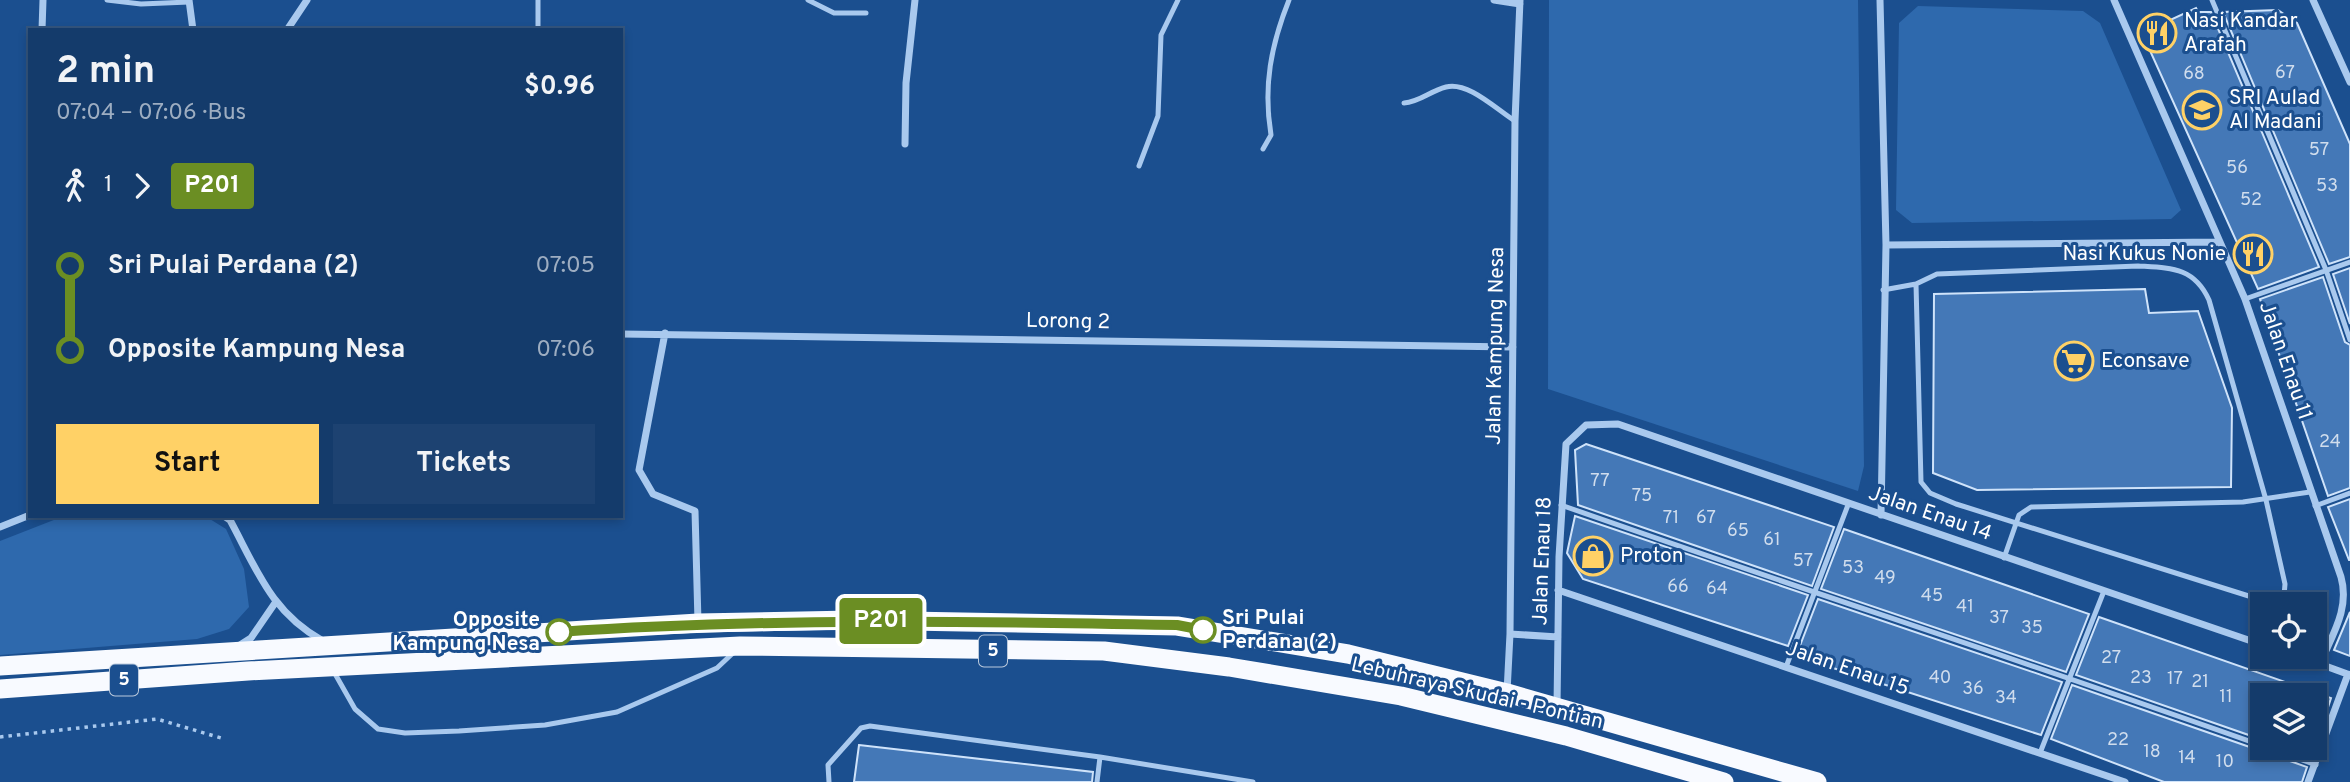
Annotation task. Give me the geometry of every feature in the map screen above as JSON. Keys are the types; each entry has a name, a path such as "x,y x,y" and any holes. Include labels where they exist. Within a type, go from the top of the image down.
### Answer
{"highway":[{"name":"Lebuhraya Skudai - Pontian","path":"226,654 698,623 852,620 1177,625 1348,654 1507,693 1817,782"},
{"name":"Lebuhraya Skudai - Pontian","path":"0,689 248,671 332,669 740,646 1104,651 1229,667 1401,696 1566,736 1724,782"},
{"name":"5","path":"0,666 226,654"}],"street":[{"path":"42,28 43,0"},
{"path":"288,28 307,0"},
{"path":"905,144 906,83 915,0"},
{"path":"1494,0 1520,2"},
{"path":"1880,0 1886,245 1883,290 1881,515"},
{"name":"Jalan Enau 11","path":"2114,0 2245,299 2346,593 2343,611 2327,648"},
{"path":"2313,0 2350,82"},
{"path":"189,1 193,28"},
{"name":"Jalan Kampung Nesa","path":"1507,693 1510,634 1515,121 1520,2"},
{"path":"1886,245 2220,243"},
{"path":"665,333 639,470 653,494 695,511 698,623"},
{"name":"Lorong 2","path":"623,334 1513,347"},
{"name":"Jalan Enau 14","path":"1586,425 1618,424 2250,641"},
{"name":"Jalan Enau 18","path":"1557,707 1558,590 1566,444 1586,425"},
{"path":"0,527 28,516"},
{"path":"229,518 275,603 304,630 336,648"},
{"name":"Jalan Enau 15","path":"1558,590 2126,782"},
{"path":"226,654 251,638 275,603"},
{"path":"1510,634 1558,637"},
{"path":"2308,782 2349,674 2327,666"}],"lane":[{"path":"538,0 538,28"},
{"path":"808,0 834,13 866,13"},
{"path":"1139,166 1158,116 1161,34 1178,0"},
{"path":"1263,149 1271,135 1267,110 1270,52 1289,0"},
{"path":"2212,0 2326,270 2350,340"},
{"path":"107,1 141,4 189,1"},
{"path":"1404,103 1424,99 1446,87 1461,86 1515,121"},
{"path":"2245,299 2350,261"},
{"path":"1883,290 1916,284 1937,274 2138,266 2165,268 2192,276 2202,285 2209,300 2266,500 2285,584 2284,596 2271,603 2015,523 1930,493 1921,482 1916,284"},
{"path":"2004,558 2015,523 2024,510 2046,505 2266,500 2310,492"},
{"path":"2315,506 2350,493"},
{"path":"1561,505 1814,594 2070,677 2250,742"},
{"path":"1786,667 1848,505"},
{"path":"2040,753 2104,592"},
{"path":"332,669 355,709 378,729 405,733 459,731 545,725 617,712 717,668 740,646"},
{"path":"829,782 828,765 861,728 870,726 1100,757 1253,782"},
{"path":"1097,782 1100,757"},
{"path":"2302,760 2316,765"}],"path":[{"path":"0,737 157,719 221,738"}],"shaded area":[{"path":"1549,0 1858,0 1864,466 1858,491 1548,389"},
{"path":"1918,6 2083,11 2100,23 2181,210 2171,219 1912,223 1896,210 1899,23"},
{"path":"59,518 208,518 226,529 244,569 249,607 229,629 197,639 0,655 0,541"}],"building":[{"path":"2196,8 2198,12 2211,12 2319,267 2258,289 2142,33"},
{"path":"2278,10 2297,23 2350,144 2350,257 2329,264 2223,12"},
{"path":"2350,268 2350,324 2333,274"},
{"path":"2323,277 2345,342 2350,345 2350,488 2328,496 2260,299"},
{"name":"Econsave","path":"2145,289 2149,313 2198,311 2232,408 2231,487 1977,490 1933,473 1934,294"},
{"path":"1586,444 1834,527 1812,586 1578,505 1575,450"},
{"path":"2350,499 2350,560 2349,560 2328,507"},
{"path":"1575,516 1808,595 1788,646 1583,579 1567,553"},
{"path":"1844,529 2089,614 2066,672 1821,589"},
{"path":"1818,599 2062,682 2041,735 1796,656"},
{"path":"2350,612 2350,656 2334,650"},
{"path":"2099,617 2288,683 2250,683 2250,735 2076,675"},
{"path":"2072,685 2250,747 2250,760 2287,760 2307,767 2302,782 2164,782 2051,739"},
{"path":"859,745 1093,772 1092,782 854,782"}],"bus line":[{"name":"P201","path":"559,632 698,623 852,620 1177,625 1203,630"}],"place":[{"name":"Nasi Kandar Arafah","path":"2157,33"},
{"name":"SRI Aulad Al Madani","path":"2202,110"},
{"name":"Nasi Kukus Nonie","path":"2253,254"},
{"name":"Econsave","path":"2074,361"},
{"name":"Proton","path":"1593,556"},
{"name":"Sri Pulai Perdana (2)","path":"1203,630"},
{"name":"Opposite Kampung Nesa","path":"559,632"}]}
